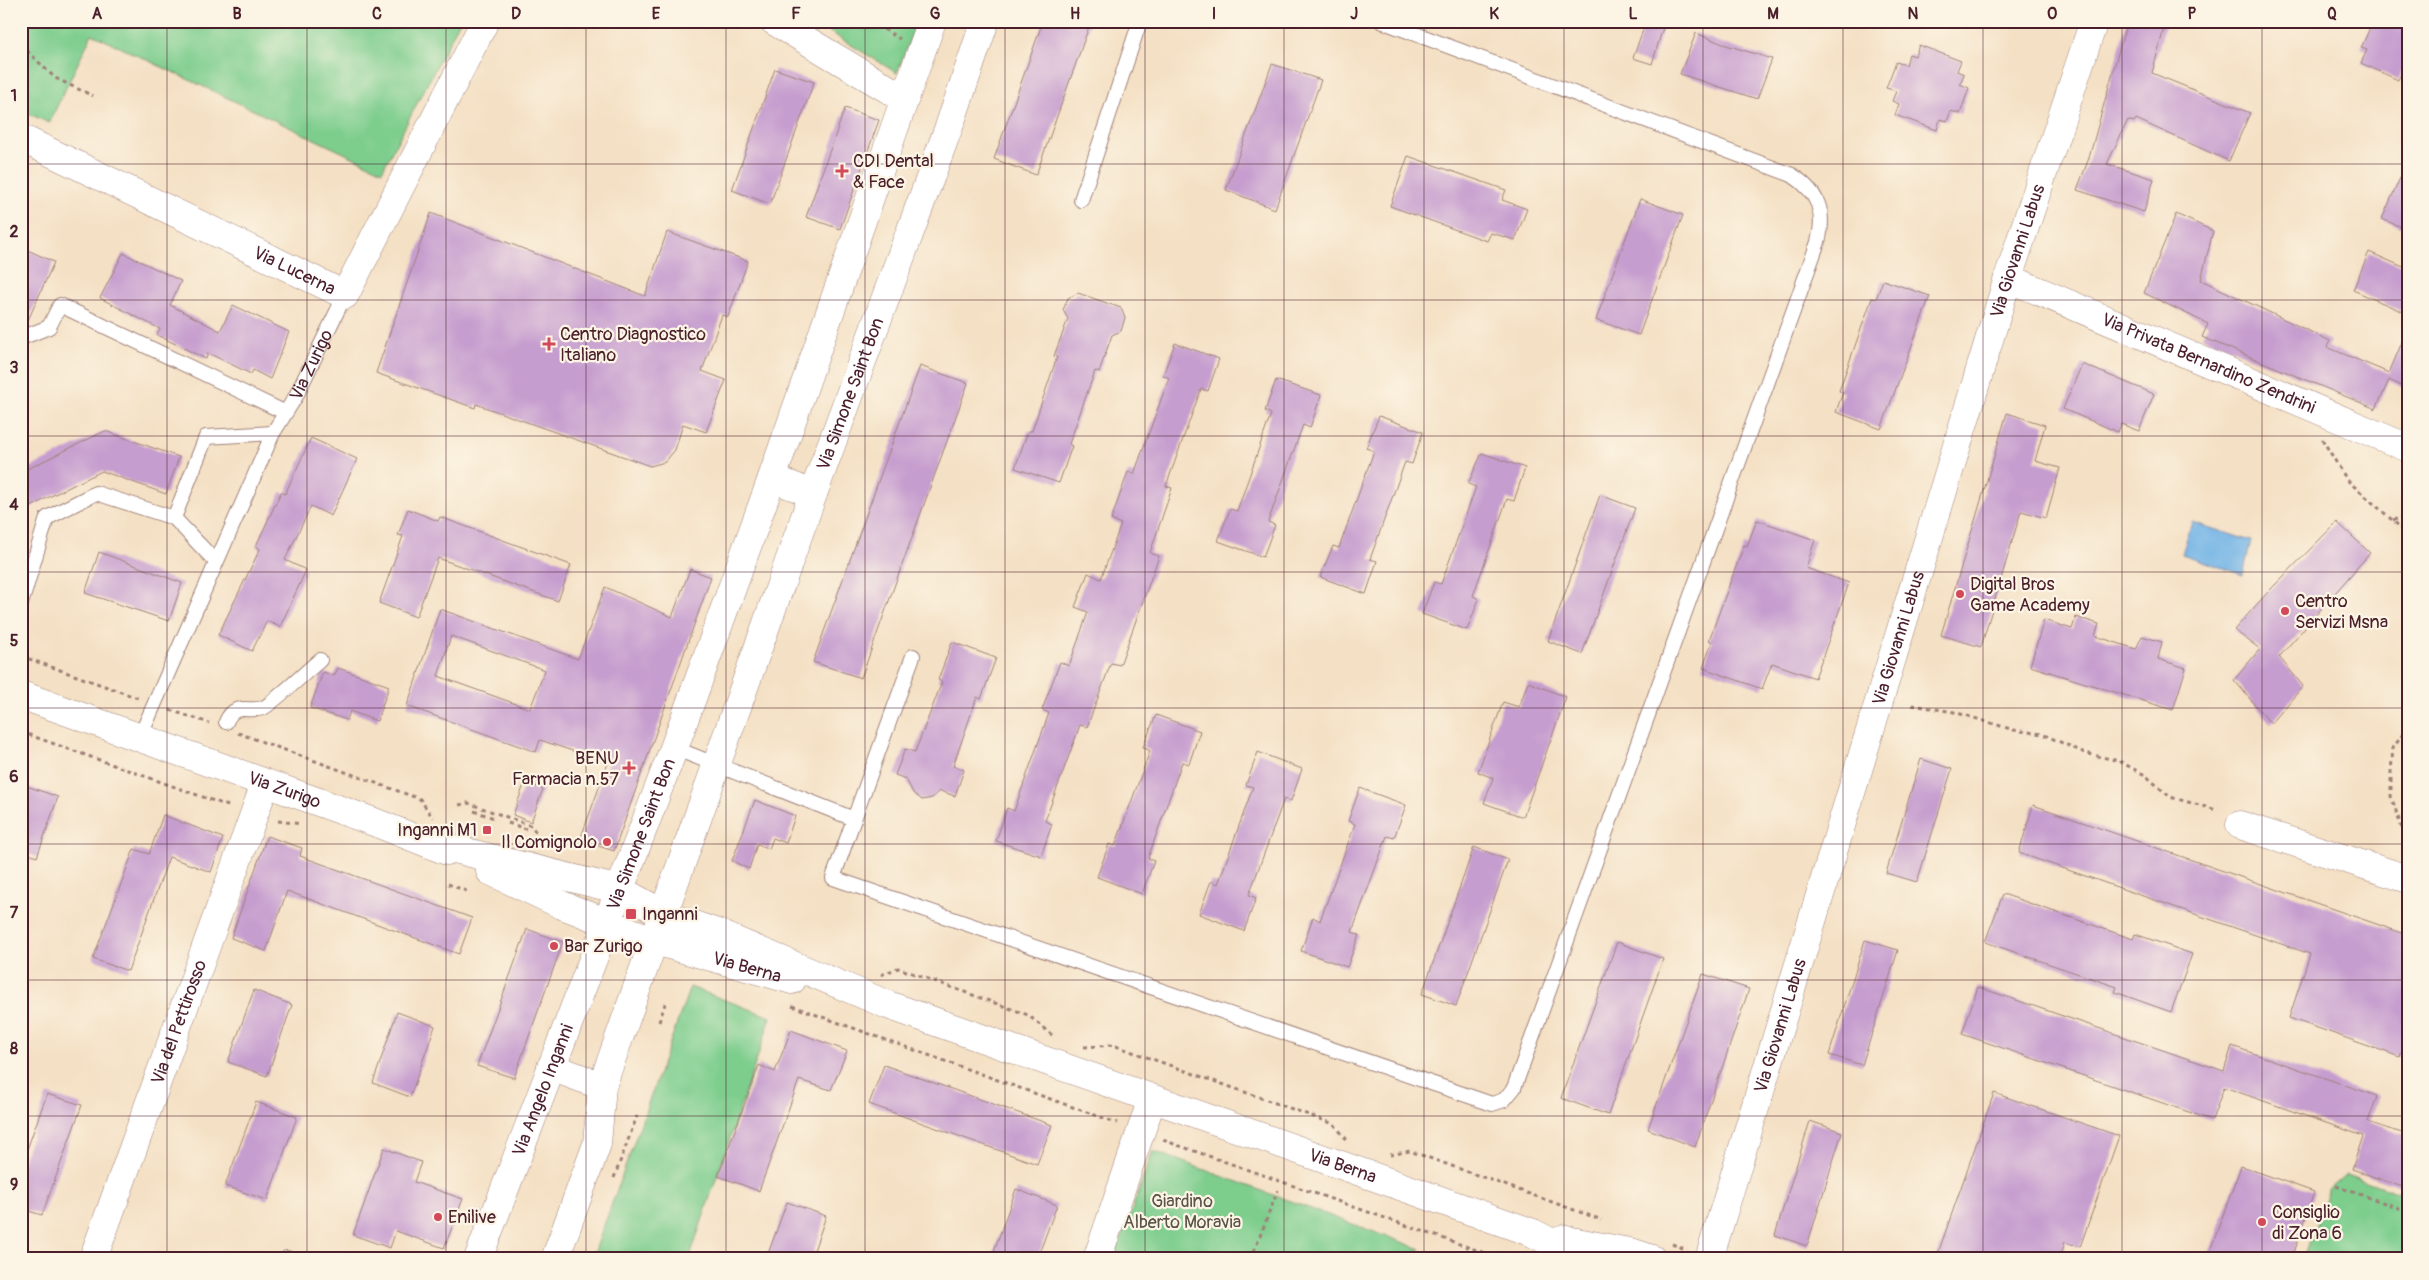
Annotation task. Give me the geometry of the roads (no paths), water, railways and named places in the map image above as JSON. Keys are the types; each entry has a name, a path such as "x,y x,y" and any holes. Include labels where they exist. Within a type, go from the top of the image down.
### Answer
{"street":[{"name":"Via Lucerna","path":"21,138 345,295 485,21"},
{"path":"774,21 903,98"},
{"name":"Via Simone Saint Bon","path":"608,921 674,748 772,478 903,98 932,21"},
{"name":"Via Simone Saint Bon","path":"655,940 813,494 944,143 985,21"},
{"name":"Via Giovanni Labus","path":"1709,1259 2008,278 2094,21"},
{"name":"Via Privata Bernardino Zendrini","path":"2008,278 2408,448"},
{"path":"772,478 813,494"},
{"name":"Via Zurigo","path":"21,695 442,846 620,890"},
{"name":"Via del Pettirosso","path":"93,1259 266,784"},
{"path":"2240,825 2408,879"},
{"name":"Via Zurigo","path":"442,846 562,905 608,921"},
{"name":"Via Berna","path":"620,890 664,915 717,933 888,1006"},
{"name":"Via Berna","path":"608,921 655,940 732,964 888,1006 1533,1233 1634,1253 1658,1250"},
{"name":"Via Angelo Inganni","path":"482,1256 551,1067 608,921"},
{"path":"555,1259 597,1144 602,1086 655,940"},
{"path":"551,1067 602,1086"},
{"path":"1096,1259 1152,1098"},
{"name":"Via Berna","path":"1533,1233 1582,1259"}],"lane":[{"path":"1081,200 1140,21"},
{"path":"913,656 832,878 1492,1104 1504,1100 1514,1088 1818,242 1822,224 1820,209 1806,184 1792,175 1381,21"},
{"name":"Via Zurigo","path":"140,737 273,433 284,412 296,396 345,295"},
{"path":"21,338 49,327 60,305 284,412"},
{"path":"174,518 206,437 273,433"},
{"path":"21,604 44,523 50,515 97,493 174,518 216,562"},
{"path":"226,727 229,714 240,709 264,708 320,660"},
{"name":"Via Simone Saint Bon","path":"674,748 717,766"},
{"path":"717,766 854,819"}],"water":[{"path":"2192,522 2251,541 2243,575 2182,554"}],"place":[{"name":"CDI Dental & Face","path":"842,171"},
{"name":"Centro Diagnostico Italiano","path":"549,344"},
{"name":"Digital Bros Game Academy","path":"1960,594"},
{"name":"Centro Servizi Msna","path":"2285,611"},
{"name":"BENU Farmacia n.57","path":"629,768"},
{"name":"Inganni M1","path":"487,830"},
{"name":"Il Comignolo","path":"607,842"},
{"name":"Inganni","path":"631,914"},
{"name":"Bar Zurigo","path":"554,946"},
{"name":"Enilive","path":"438,1217"},
{"name":"Consiglio di Zona 6","path":"2262,1222"}],"park label":[{"name":"Giardino Alberto Moravia","path":"1182,1211"}]}
